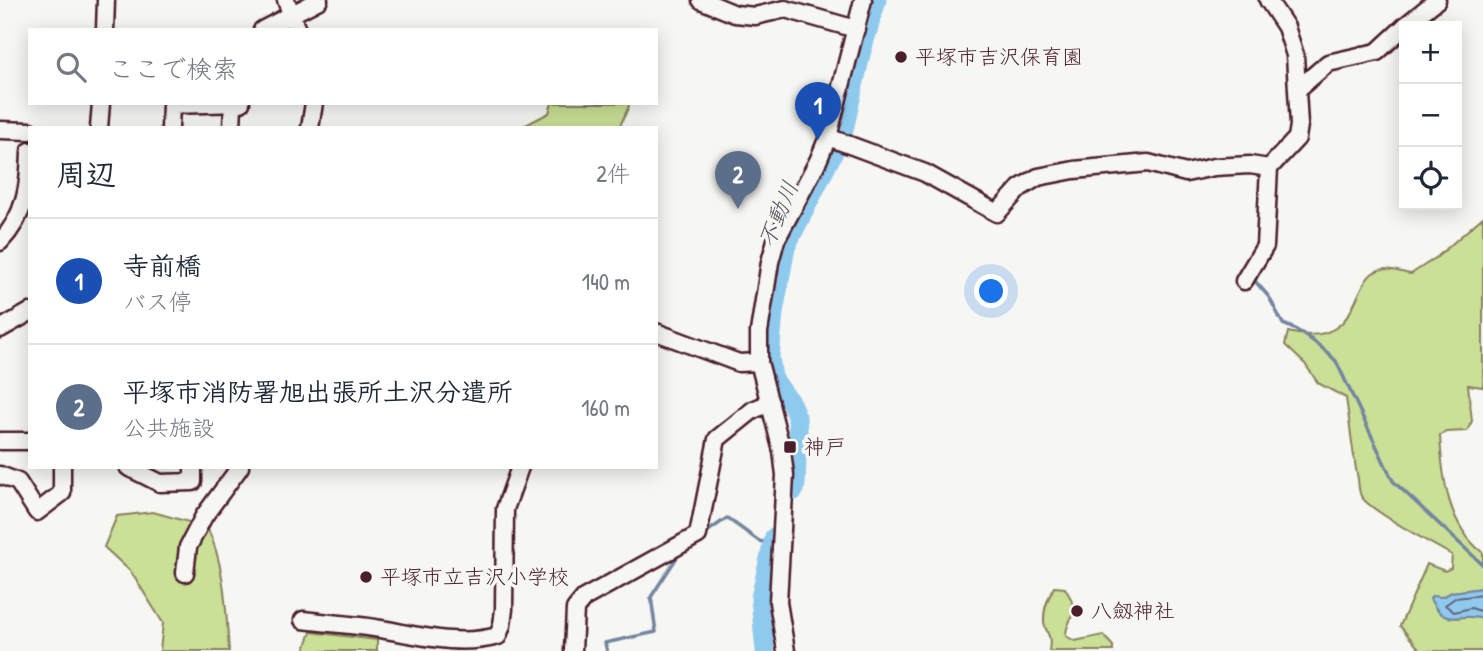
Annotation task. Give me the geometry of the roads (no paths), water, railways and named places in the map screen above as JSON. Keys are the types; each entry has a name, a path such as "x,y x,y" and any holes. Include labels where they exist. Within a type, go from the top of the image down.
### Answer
{"street":[{"path":"105,28 106,0"},
{"path":"266,28 319,0"},
{"path":"701,0 735,14 755,16 785,9 856,29"},
{"path":"786,651 778,602 785,475 782,451 759,362 759,332 770,262 780,232 828,137 863,0"},
{"path":"1244,281 1265,246 1269,168 1297,138 1298,89 1295,55 1286,27 1268,0"},
{"path":"1412,21 1437,0"},
{"path":"1298,89 1328,63 1377,52 1399,32"},
{"path":"99,126 101,105"},
{"path":"170,126 172,105"},
{"path":"232,126 237,105"},
{"path":"310,126 314,105"},
{"path":"0,130 28,131"},
{"path":"828,137 925,173 997,213 1020,188 1038,177 1074,170 1148,163 1186,173 1214,167 1250,165 1269,168"},
{"path":"0,242 9,233 28,189"},
{"path":"0,329 28,313"},
{"path":"658,333 739,363 759,362"},
{"path":"573,651 575,609 584,598 698,535 717,439 753,410 770,403"},
{"path":"0,441 28,441"},
{"path":"0,475 18,482 37,512 62,493 62,469"},
{"path":"132,469 160,482 192,482 193,469"},
{"path":"185,573 188,547 193,537 204,516 239,469"},
{"path":"303,620 370,627 478,646 498,636 502,625 505,509 519,469"}],"water":[{"path":"1483,588 1483,619 1448,617 1436,609 1430,599 1432,596 1442,597 1452,592"}],"waterway":[{"name":"不動川","path":"794,491 797,417 791,403 773,378 770,357 774,312 786,247 843,134 862,50 877,0"},
{"path":"1259,270 1255,281 1269,297 1283,324 1311,340 1336,361 1393,481 1483,565"},
{"path":"704,534 727,518 759,541 771,544"},
{"name":"不動川","path":"765,651 760,598 774,537"},
{"path":"607,651 605,643 656,632 651,597 681,551"}],"place":[{"name":"平塚市吉沢保育園","path":"901,57"},
{"name":"寺前橋","path":"818,140"},
{"name":"平塚市消防署旭出張所土沢分遣所","path":"738,209"},
{"name":"神戸","path":"790,447"},
{"name":"平塚市立吉沢小学校","path":"366,577"},
{"name":"八劔神社","path":"1077,611"}]}
